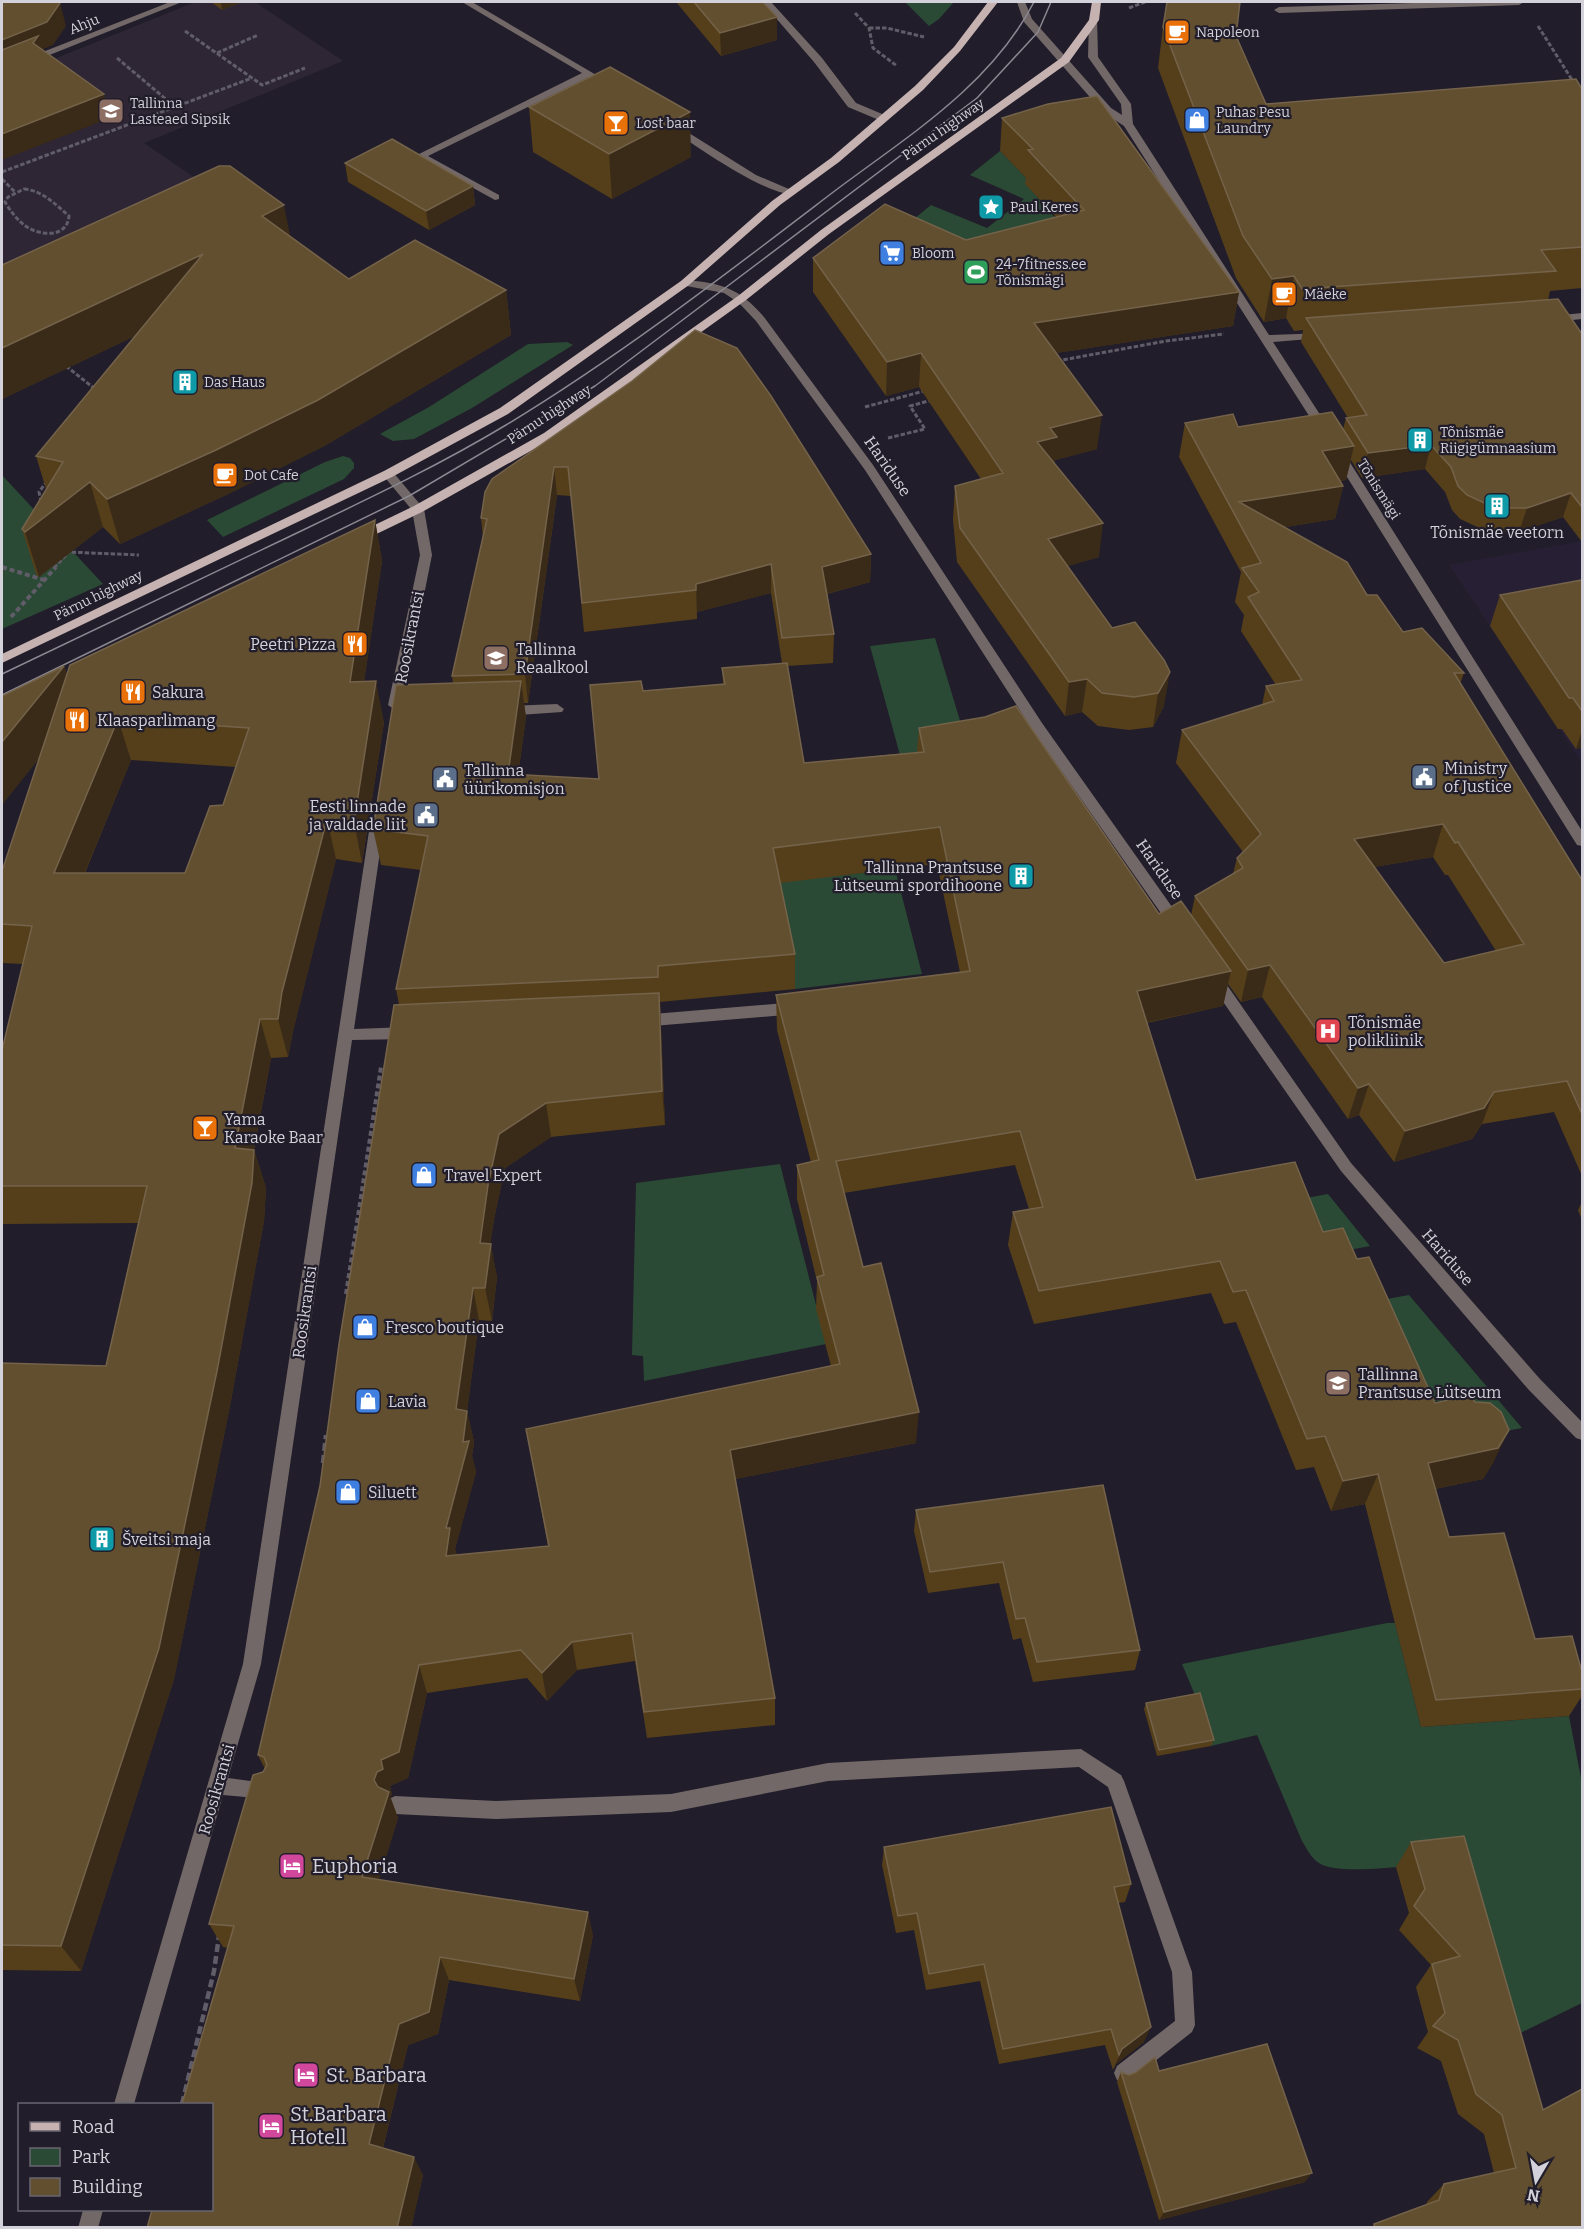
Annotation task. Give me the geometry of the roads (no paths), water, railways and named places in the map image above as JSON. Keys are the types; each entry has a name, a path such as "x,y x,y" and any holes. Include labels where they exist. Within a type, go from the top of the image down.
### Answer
{"main road":[{"name":"Pärnu highway","path":"2,659 388,474 504,411 685,283 791,192 835,160 919,88 957,49 993,2"},
{"path":"1094,20 1096,2"},
{"name":"Pärnu highway","path":"347,543 418,509 548,436 742,298 825,232 1065,60 1094,20"},
{"path":"1090,107 1107,110"},
{"path":"969,130 1002,118"}],"street":[{"name":"Ahju","path":"2,71 177,2"},
{"path":"466,2 618,91"},
{"path":"766,2 818,60 852,105 884,118"},
{"name":"Tõnismägi","path":"1021,2 1027,20 1065,60 1107,110 1128,124 1267,339 1582,841"},
{"path":"1279,10 1519,2"},
{"name":"Tõnismägi","path":"1094,20 1093,57 1126,104 1128,124"},
{"path":"495,197 420,156 590,73"},
{"path":"666,122 752,177 791,192"},
{"path":"685,283 712,285 742,298"},
{"name":"Hariduse","path":"742,298 760,319 869,468 1037,726 1185,937"},
{"path":"1536,320 1582,316"},
{"path":"1267,339 1338,334"},
{"path":"388,474 418,509"},
{"name":"Roosikrantsi","path":"398,714 426,555 418,509"},
{"path":"489,711 557,709"},
{"name":"Roosikrantsi","path":"124,2103 252,1664 381,800"},
{"name":"Hariduse","path":"1205,965 1346,1167 1534,1384 1582,1433"},
{"path":"626,1022 738,1015 817,1006"},
{"path":"345,1035 420,1032"},
{"path":"395,1806 496,1810 671,1803 828,1772 1081,1758 1116,1781 1139,1854 1182,1972 1185,2025 1124,2073"},
{"path":"217,1786 268,1790"},
{"path":"88,2228 93,2211"}],"tram line":[{"path":"2,674 394,486 450,457 548,399 672,314 944,108 994,60 1016,32 1034,2"},
{"path":"2,695 409,496 595,386 977,98 1038,32 1051,2"}],"place":[{"name":"Napoleon","path":"1177,32"},
{"name":"Tallinna Lasteaed Sipsik","path":"111,111"},
{"name":"Puhas Pesu Laundry","path":"1197,120"},
{"name":"Lost baar","path":"616,123"},
{"name":"Paul Keres","path":"991,207"},
{"name":"Bloom","path":"892,253"},
{"name":"24-7fitness.ee Tõnismägi","path":"976,272"},
{"name":"Mäeke","path":"1284,294"},
{"name":"Das Haus","path":"185,382"},
{"name":"Tõnismäe Riigigümnaasium","path":"1420,440"},
{"name":"Dot Cafe","path":"225,475"},
{"name":"Tõnismäe veetorn","path":"1497,506"},
{"name":"Peetri Pizza","path":"355,644"},
{"name":"Tallinna Reaalkool","path":"496,658"},
{"name":"Sakura","path":"133,692"},
{"name":"Klaasparlimang","path":"77,720"},
{"name":"Ministry of Justice","path":"1424,777"},
{"name":"Tallinna üürikomisjon","path":"445,779"},
{"name":"Eesti linnade ja valdade liit","path":"426,815"},
{"name":"Tallinna Prantsuse Lütseumi spordihoone","path":"1021,876"},
{"name":"Tõnismäe polikliinik","path":"1328,1031"},
{"name":"Yama Karaoke Baar","path":"205,1128"},
{"name":"Travel Expert","path":"424,1175"},
{"name":"Fresco boutique","path":"365,1327"},
{"name":"Tallinna Prantsuse Lütseum","path":"1338,1383"},
{"name":"Lavia","path":"368,1401"},
{"name":"Siluett","path":"348,1492"},
{"name":"Šveitsi maja","path":"102,1539"},
{"name":"Euphoria","path":"292,1866"},
{"name":"St. Barbara","path":"306,2075"},
{"name":"St.Barbara Hotell","path":"271,2126"}]}
